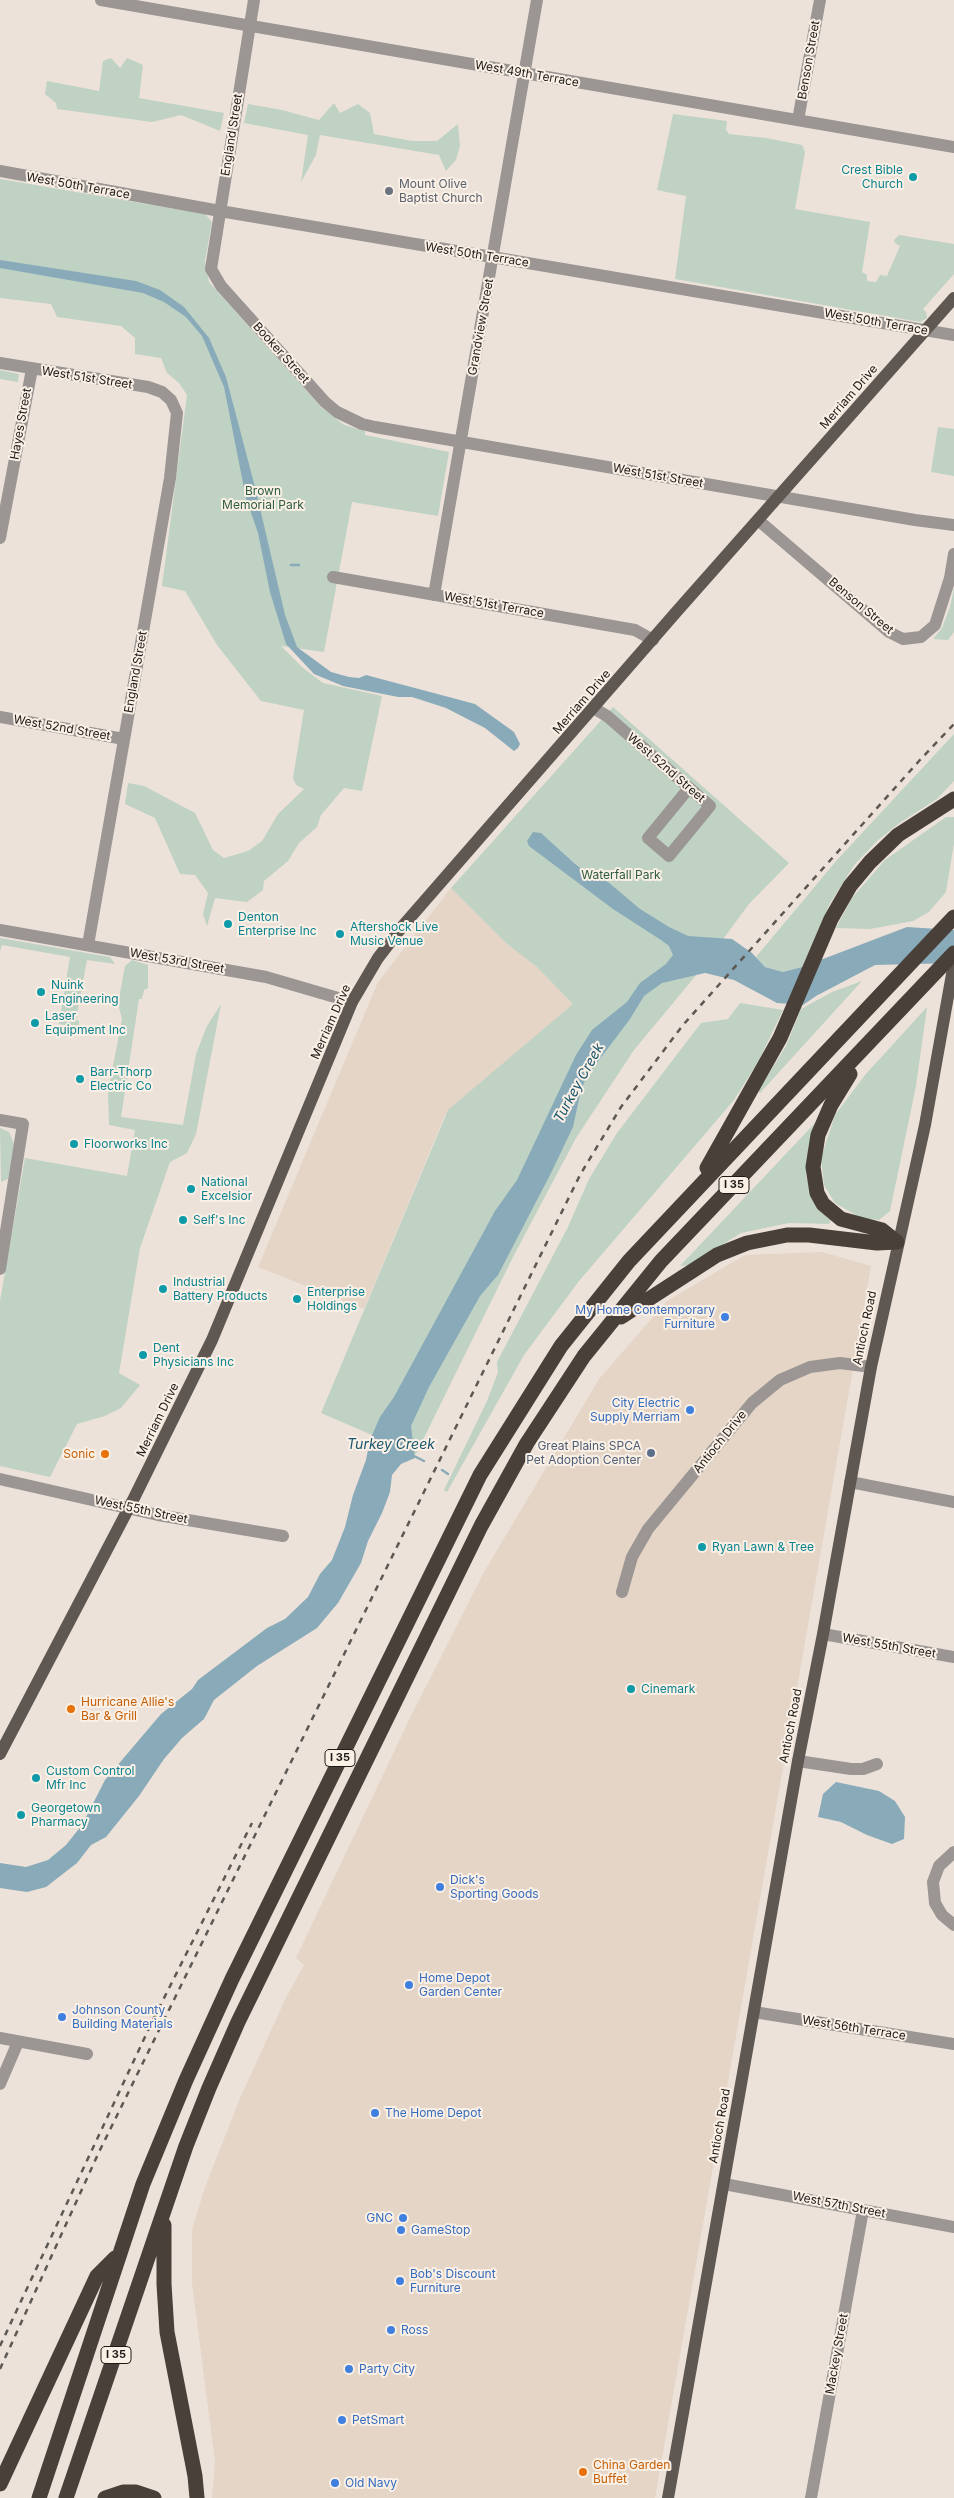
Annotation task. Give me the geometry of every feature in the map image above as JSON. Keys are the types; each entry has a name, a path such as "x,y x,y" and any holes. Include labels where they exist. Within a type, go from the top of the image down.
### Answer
{"highway":[{"path":"695,1189 769,1059 831,919 850,886 875,857 898,835 947,807 954,798"},
{"name":"I 35","path":"39,2498 143,2184 206,2033 480,1475 561,1346 629,1261 954,917"},
{"name":"I 35","path":"66,2498 196,2121 238,2022 481,1526 526,1443 584,1356 662,1261 954,953"},
{"path":"866,1047 822,1123 814,1153 814,1179 823,1204 831,1212 841,1219 882,1230 897,1242"},
{"path":"607,1327 709,1259 747,1243 787,1235 817,1236 877,1243 897,1242"},
{"path":"164,2211 164,2284 167,2332 195,2476 197,2498"},
{"path":"0,2484 97,2276 118,2255"},
{"path":"105,2498 123,2492 136,2492 154,2498"}],"main road":[{"name":"Merriam Drive","path":"0,1754 129,1508 212,1340 352,1002 378,958 401,928 954,298"},
{"name":"Antioch Road","path":"668,2498 798,1761 824,1634 871,1367 897,1242 925,1124 954,963"}],"street":[{"name":"West 49th Terrace","path":"101,0 954,148"},
{"name":"England Street","path":"211,270 254,0"},
{"name":"Grandview Street","path":"434,595 494,258 537,0"},
{"name":"Benson Street","path":"798,120 820,0"},
{"name":"West 50th Terrace","path":"0,171 220,212 954,335"},
{"name":"Booker Street","path":"211,270 221,286 325,402 337,412 362,424"},
{"name":"West 51st Street","path":"0,363 148,387 162,392 171,400"},
{"name":"Hayes Street","path":"0,538 3,502 32,369"},
{"name":"England Street","path":"88,945 177,428 177,413 171,400"},
{"name":"West 51st Street","path":"362,424 779,497 954,525"},
{"name":"Benson Street","path":"758,520 889,632 903,638 921,638 935,624 945,596 954,554"},
{"name":"West 51st Terrace","path":"333,577 635,630 653,640"},
{"name":"West 52nd Street","path":"595,708 607,716 710,806 669,856 648,838 689,788"},
{"name":"West 52nd Street","path":"0,717 124,739"},
{"name":"West 53rd Street","path":"0,930 266,977 352,1002"},
{"path":"0,1120 23,1124 0,1269"},
{"name":"Antioch Drive","path":"622,1592 632,1558 648,1529 761,1395 780,1380 810,1367 840,1363 871,1367"},
{"name":"West 55th Street","path":"0,1479 158,1516 283,1536"},
{"path":"850,1482 954,1502"},
{"name":"West 55th Street","path":"824,1634 954,1657"},
{"path":"798,1761 851,1769 863,1769 877,1764"},
{"path":"954,1852 939,1866 934,1882 935,1903 942,1915 954,1925"},
{"name":"West 56th Terrace","path":"754,2012 954,2044"},
{"path":"0,2038 87,2054"},
{"path":"0,2084 18,2042"},
{"name":"West 57th Street","path":"724,2184 954,2227"},
{"name":"Mackey Street","path":"811,2498 863,2210"}],"shaded area":[{"name":"Enterprise Holdings","path":"451,888 507,944 537,967 573,1004 445,1115 364,1309 258,1267 378,982"},
{"path":"822,1252 871,1266 655,2498 212,2498 215,2462 192,2283 192,2230 204,2190 240,2098 285,2000 304,1965 296,1958 410,1718 484,1572 599,1379 667,1301 745,1255"}],"green space":[{"path":"111,58 120,68 127,58 143,65 139,98 224,113 220,131 181,115 152,122 57,109 56,103 45,94 47,81 99,91 103,61"},
{"path":"334,103 340,113 358,104 370,113 374,134 412,141 437,141 458,124 460,146 456,160 446,171 439,155 320,135 316,155 301,182 308,135 244,123 248,104 282,110 319,120"},
{"path":"673,114 727,121 726,130 729,134 766,138 802,145 805,152 795,209 870,222 862,272 867,275 867,281 876,282 880,275 887,276 900,246 894,240 899,235 954,244 954,274 923,309 926,312 927,318 920,322 675,279 686,196 657,190"},
{"name":"Brown Memorial Park","path":"0,179 205,214 212,222 205,261 209,282 321,407 344,425 365,431 365,435 449,452 438,516 352,502 324,652 281,646 303,668 323,683 382,696 362,791 344,788 321,815 317,827 299,843 288,861 264,881 263,890 247,902 215,898 207,926 203,914 208,893 195,875 180,874 155,818 125,804 128,783 144,786 195,813 213,850 224,858 248,851 262,841 278,814 304,789 296,785 293,778 304,710 261,701 217,645 185,591 162,586 187,395 179,383 167,373 161,358 135,354 135,338 121,326 57,317 51,304 0,298"},
{"path":"0,370 19,374 18,382 0,379"},
{"path":"938,427 954,429 954,476 931,472"},
{"path":"954,588 954,632 948,640 933,639 942,628 950,607"},
{"name":"Waterfall Park","path":"613,707 789,863 749,904 698,973 634,1050 576,1138 513,1257 416,1454 321,1413 448,1110 573,1004 537,967 507,944 451,888"},
{"path":"954,734 954,781 937,799 901,822 878,840 855,864 830,903 802,967 783,972 765,967 756,957 837,860"},
{"path":"946,817 954,817 954,843 946,892 929,912 913,921 870,929 836,928 852,898 885,860"},
{"path":"0,938 110,957 115,964 87,960 76,1020 79,1021 79,1028 59,1024 70,957 2,945 0,952"},
{"path":"132,960 148,965 148,988 144,990 142,999 139,999 121,1117 183,1125 196,1054 207,1026 221,1004 196,1134 187,1153 170,1162 140,1248 119,1373 140,1385 121,1408 105,1416 77,1424 50,1477 0,1466 0,1301 25,1158 127,1176 135,1130 109,1125 108,1092 122,1019 118,1004 125,966"},
{"path":"862,981 760,1093 758,1091 786,1046 801,1009 832,992"},
{"path":"740,1003 783,1010 758,1062 734,1100 579,1281 524,1355 447,1492 444,1490 487,1401 498,1372 497,1362 568,1227 589,1179 617,1133 701,1023 728,1019"},
{"path":"927,1007 916,1086 890,1211 879,1220 861,1218 835,1203 824,1185 821,1158 835,1115 865,1075"},
{"path":"815,1123 808,1154 806,1176 817,1209 831,1220 829,1224 789,1223 741,1233 690,1265 680,1266"},
{"path":"0,1128 9,1132 14,1144 8,1179 1,1182"}],"water":[{"path":"0,260 136,281 160,290 184,307 209,338 226,377 255,487 285,615 297,647 331,672 359,678 366,675 475,704 514,732 520,744 518,748 514,751 485,728 446,708 412,697 398,697 343,686 314,674 286,644 270,592 258,533 246,498 224,387 202,336 186,317 164,302 143,293 0,268"},
{"name":"Turkey Creek","path":"533,832 541,833 587,873 608,882 640,909 669,927 688,936 732,939 752,953 765,967 783,972 802,967 907,927 954,930 954,963 875,965 816,996 803,1005 777,1003 734,980 705,973 662,983 644,996 630,1019 587,1076 581,1090 573,1127 550,1175 498,1275 480,1296 429,1387 411,1426 415,1458 401,1464 392,1475 390,1492 368,1541 361,1563 338,1603 317,1628 257,1666 214,1700 204,1719 182,1738 164,1759 139,1796 106,1837 91,1845 77,1863 46,1887 27,1892 0,1888 0,1863 26,1867 48,1860 66,1845 82,1825 105,1780 161,1714 192,1689 198,1680 267,1628 285,1619 308,1597 320,1574 332,1560 345,1527 353,1495 366,1460 370,1440 380,1417 394,1397 495,1211 517,1180 576,1055 592,1030 627,1002 640,983 666,964 673,955 669,946 613,909 529,846 527,841"},
{"path":"836,1782 879,1791 895,1801 905,1817 904,1839 892,1844 867,1835 841,1822 818,1817 823,1794"}],"waterway":[{"path":"291,565 299,565"},
{"name":"Turkey Creek","path":"412,1455 424,1461"},
{"path":"442,1470 448,1474"}],"railway":[{"path":"0,2369 99,2152 580,1175 621,1107 683,1025 954,724"},
{"path":"0,2346 152,2022 252,1823"}],"place":[{"name":"Crest Bible Church","path":"913,177"},
{"name":"Mount Olive Baptist Church","path":"389,191"},
{"name":"Denton Enterprise Inc","path":"228,924"},
{"name":"Aftershock Live Music Venue","path":"340,934"},
{"name":"Nuink Engineering","path":"41,992"},
{"name":"Laser Equipment Inc","path":"35,1023"},
{"name":"Barr-Thorp Electric Co","path":"80,1079"},
{"name":"Floorworks Inc","path":"74,1144"},
{"name":"National Excelsior","path":"191,1189"},
{"name":"Self's Inc","path":"183,1220"},
{"name":"Industrial Battery Products","path":"163,1289"},
{"name":"Enterprise Holdings","path":"297,1299"},
{"name":"My Home Contemporary Furniture","path":"725,1317"},
{"name":"Dent Physicians Inc","path":"143,1355"},
{"name":"City Electric Supply Merriam","path":"690,1410"},
{"name":"Great Plains SPCA Pet Adoption Center","path":"651,1453"},
{"name":"Sonic","path":"105,1454"},
{"name":"Ryan Lawn & Tree","path":"702,1547"},
{"name":"Cinemark","path":"631,1689"},
{"name":"Hurricane Allie's Bar & Grill","path":"71,1709"},
{"name":"Custom Control Mfr Inc","path":"36,1778"},
{"name":"Georgetown Pharmacy","path":"21,1815"},
{"name":"Dick's Sporting Goods","path":"440,1887"},
{"name":"Home Depot Garden Center","path":"409,1985"},
{"name":"Johnson County Building Materials","path":"62,2017"},
{"name":"The Home Depot","path":"375,2113"},
{"name":"GNC","path":"403,2218"},
{"name":"GameStop","path":"401,2230"},
{"name":"Bob's Discount Furniture","path":"400,2281"},
{"name":"Ross","path":"391,2330"},
{"name":"Party City","path":"349,2369"},
{"name":"PetSmart","path":"342,2420"},
{"name":"China Garden Buffet","path":"583,2472"},
{"name":"Old Navy","path":"335,2483"}]}
